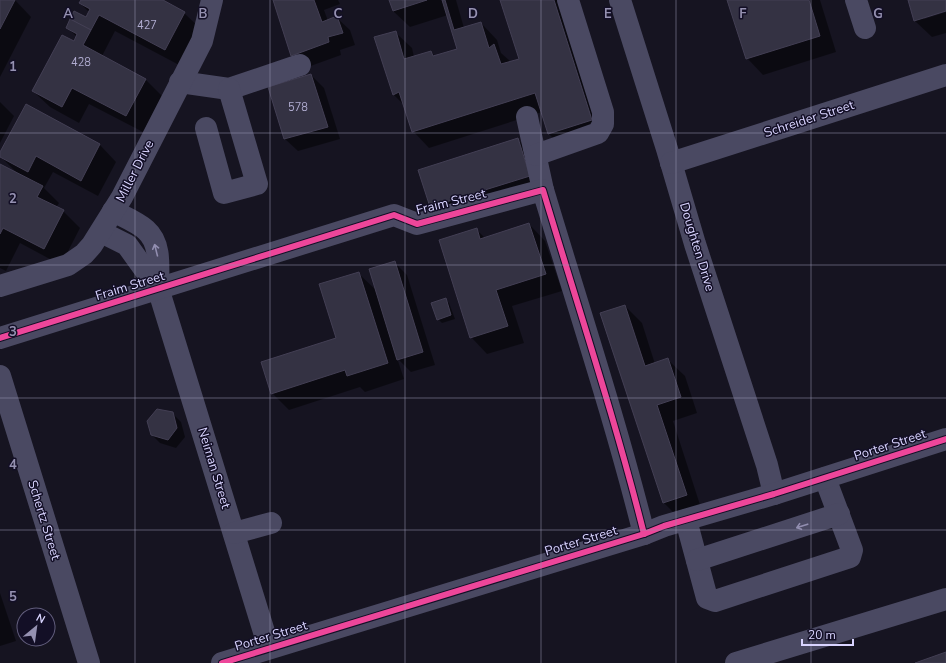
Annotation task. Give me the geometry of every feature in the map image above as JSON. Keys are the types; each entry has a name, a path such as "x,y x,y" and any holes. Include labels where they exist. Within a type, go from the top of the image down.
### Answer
{"street":[{"name":"Miller Drive","path":"0,286 68,265 84,254 92,245 113,211 202,41 212,0"},
{"path":"536,155 598,133 603,124 602,112 568,0"},
{"name":"Doughten Drive","path":"620,0 695,244 767,465 774,494"},
{"path":"856,0 865,28"},
{"path":"180,82 229,89 300,65"},
{"name":"Schreider Street","path":"671,163 946,75"},
{"path":"206,128 224,193 257,184 229,89"},
{"path":"526,117 543,190 598,368 644,534"},
{"name":"Fraim Street","path":"0,338 394,215 417,224 543,190"},
{"name":"Neiman Street","path":"113,211 145,229 153,238 158,252 158,288 269,648"},
{"name":"Neiman Street","path":"101,232 127,245 158,288"},
{"name":"Schertz Street","path":"0,376 89,663"},
{"name":"Porter Street","path":"222,663 774,494 946,439"},
{"path":"686,520 708,598 715,601 850,558 852,550 825,478"},
{"path":"697,560 839,514"},
{"path":"234,533 271,523"},
{"path":"736,663 946,599"}],"building":[{"path":"0,0 15,0 0,29"},
{"path":"81,0 163,0 185,12 165,50 99,15 91,30 70,19 74,11 86,17 90,9 79,3"},
{"path":"273,0 314,0 322,22 337,16 343,33 328,37 329,42 291,56"},
{"path":"389,0 427,0 393,11"},
{"path":"442,0 445,0 454,30 481,22 489,48 494,44 501,64 519,59 500,0 554,0 592,120 548,134 535,93 412,132 399,92 393,95 374,37 396,31 404,59 431,51 433,56 457,49"},
{"path":"727,0 809,0 820,36 746,59"},
{"path":"908,0 946,0 946,11 914,21"},
{"path":"70,19 91,30 83,45 146,79 126,116 72,88 62,107 32,91 62,35 74,41 77,34 66,28"},
{"path":"311,74 328,127 284,139 268,87"},
{"path":"26,104 100,144 81,181 36,156 28,172 0,157 0,152"},
{"path":"518,138 530,176 430,207 418,170"},
{"path":"0,164 43,186 37,197 64,210 44,249 3,228 0,234"},
{"path":"529,223 546,274 496,290 508,326 470,338 439,240 477,228 480,239"},
{"path":"395,261 423,352 397,360 369,269"},
{"path":"359,272 388,363 347,376 345,370 271,394 261,362 336,338 319,284"},
{"path":"446,298 451,315 437,320 431,303"},
{"path":"625,305 645,366 668,358 681,397 657,405 687,495 663,503 600,313"},
{"path":"157,409 173,412 177,428 168,440 151,435 147,421"},
{"path":"946,652 946,663 915,663"}],"cycle path":[{"path":"0,338 394,215 417,224 543,190 608,404 644,534"},
{"path":"222,663 644,534 664,526 774,494 946,439"}]}
